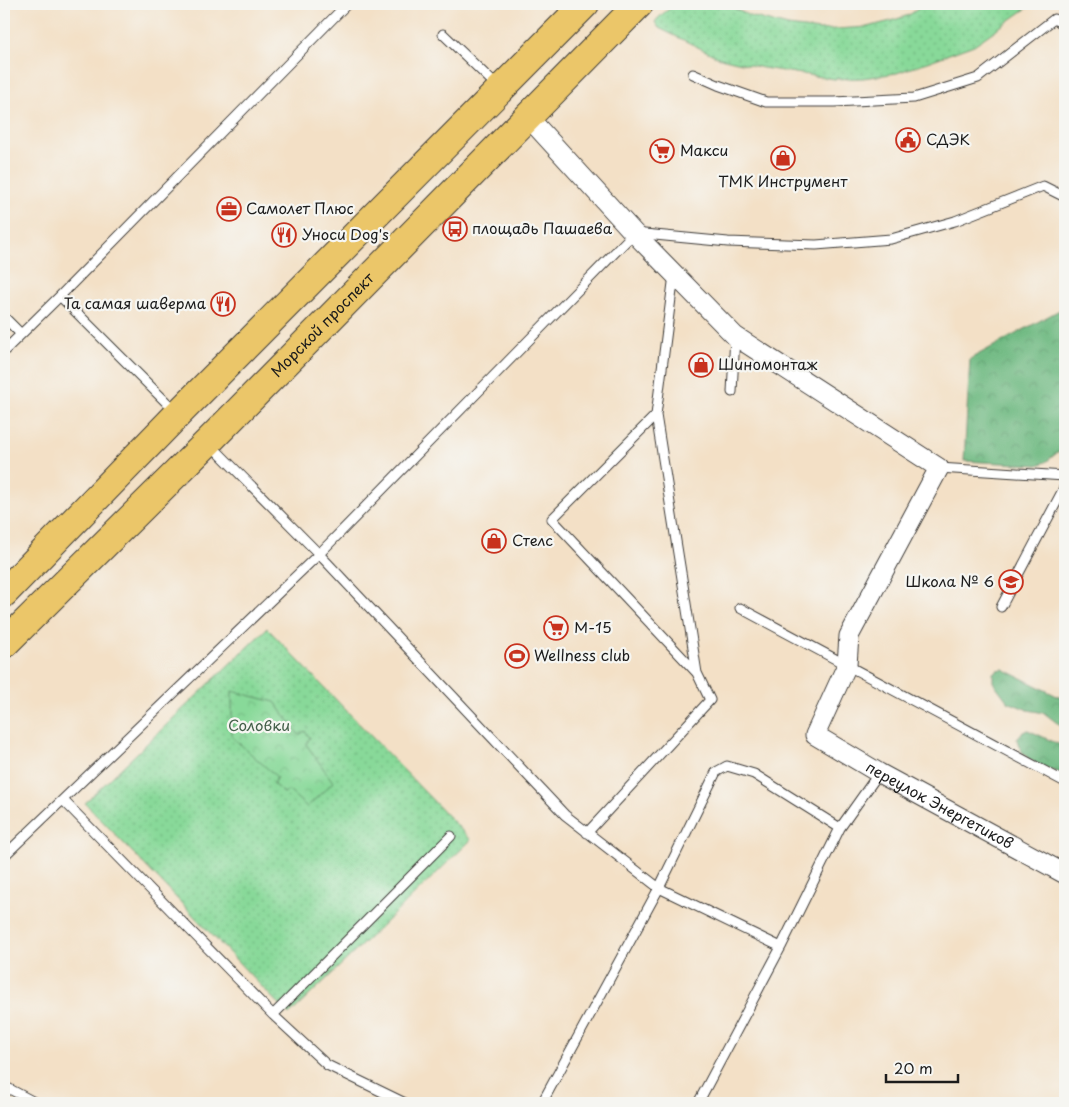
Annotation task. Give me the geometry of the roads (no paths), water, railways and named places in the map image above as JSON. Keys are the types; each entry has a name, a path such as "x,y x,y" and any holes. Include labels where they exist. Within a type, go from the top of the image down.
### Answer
{"main road":[{"path":"4,593 178,414 584,4"},
{"name":"Морской проспект","path":"4,644 208,442 639,4"},
{"path":"500,89 528,117"}],"street":[{"path":"528,117 634,233 735,336 939,468 849,636 847,665"},
{"name":"переулок Энергетиков","path":"847,665 815,735 879,773 1065,874"}],"lane":[{"path":"4,351 347,4"},
{"path":"693,74 766,102 834,102 914,98 978,78 1054,19 1065,25"},
{"path":"442,34 500,89"},
{"path":"4,856 319,554 634,233 728,242 816,245 891,239 954,222 1044,186 1065,197"},
{"path":"587,833 710,700 697,673 656,415 674,274"},
{"path":"60,296 178,414"},
{"path":"4,317 21,334"},
{"path":"732,392 735,336"},
{"path":"656,415 552,519 697,673"},
{"path":"208,442 319,554 565,815 659,888 781,947"},
{"path":"939,468 1065,476"},
{"path":"1001,607 1065,486"},
{"path":"740,608 1065,782"},
{"path":"542,1103 659,888 716,772 727,766 754,774 840,828"},
{"path":"698,1103 781,947 840,828 879,773"},
{"path":"63,800 273,1015 327,1065 405,1103"},
{"path":"273,1015 451,836"},
{"path":"4,1086 36,1103"}],"place":[{"name":"СДЭК","path":"908,140"},
{"name":"Макси","path":"662,151"},
{"name":"ТМК Инструмент","path":"783,158"},
{"name":"Самолет Плюс","path":"229,209"},
{"name":"площадь Пашаева","path":"455,229"},
{"name":"Уноси Dog's","path":"284,235"},
{"name":"Та самая шаверма","path":"223,304"},
{"name":"Шиномонтаж","path":"701,365"},
{"name":"Стелс","path":"494,541"},
{"name":"Школа № 6","path":"1011,582"},
{"name":"М-15","path":"556,628"},
{"name":"Wellness club","path":"517,656"}],"park label":[{"name":"Соловки","path":"259,726"}]}
